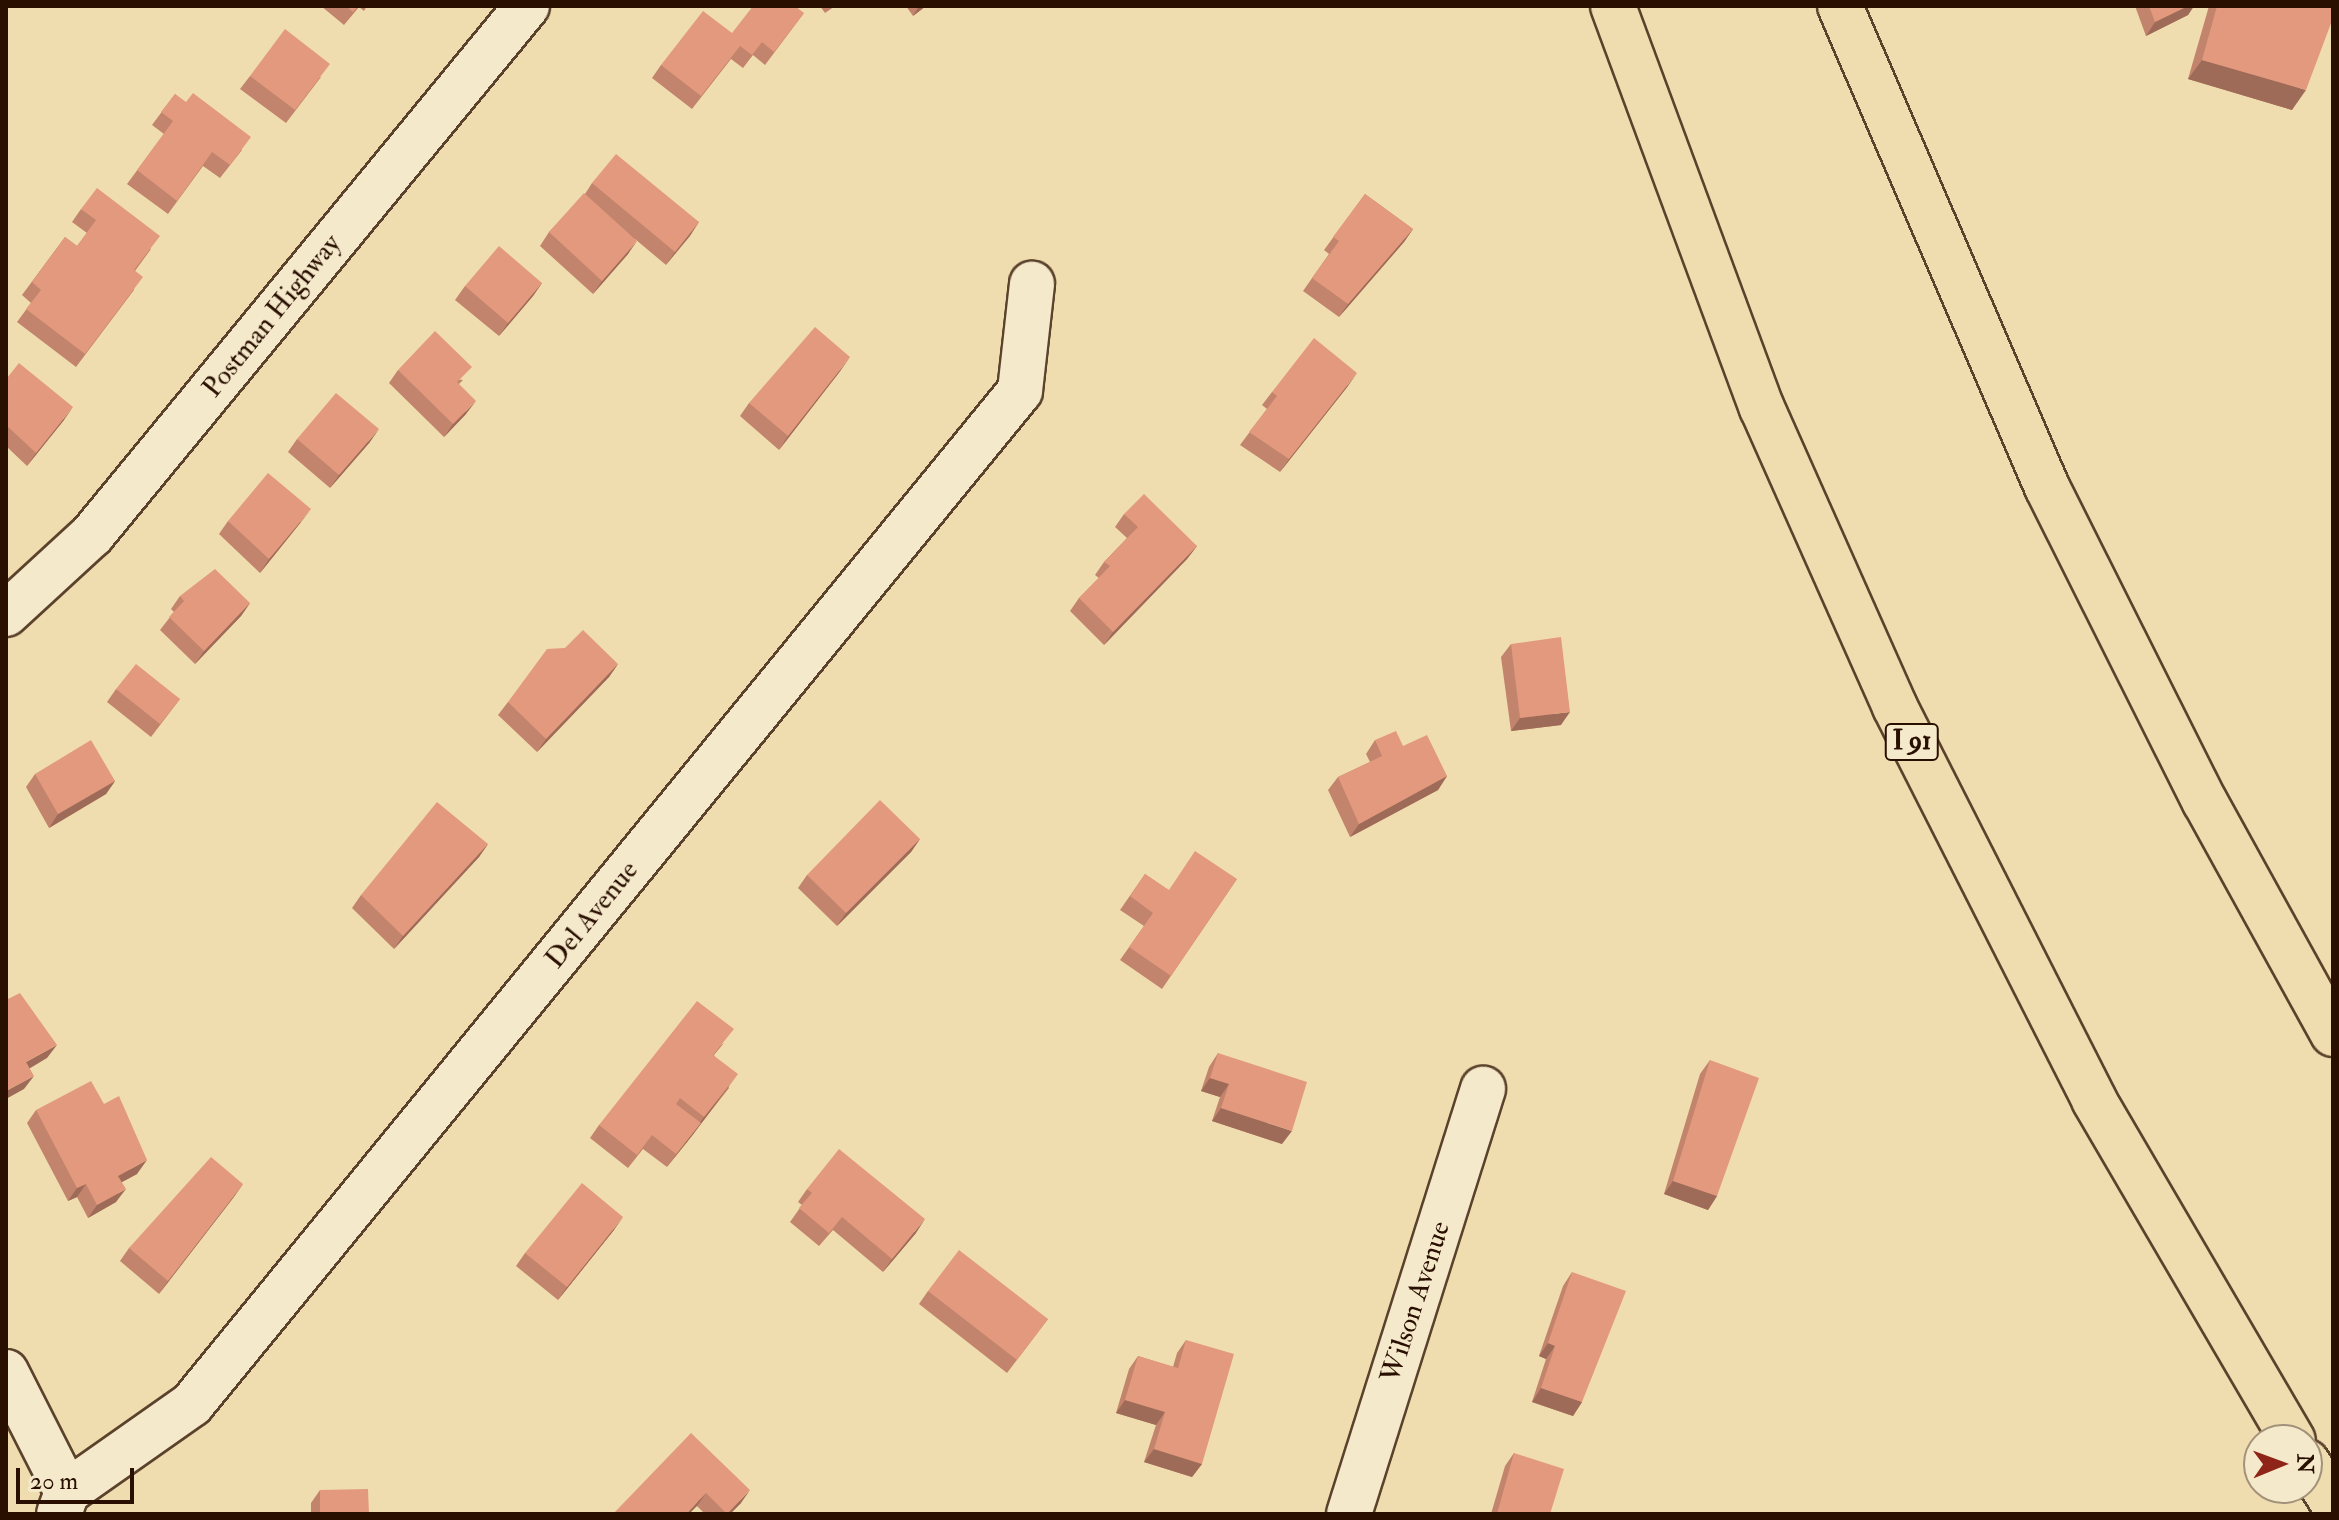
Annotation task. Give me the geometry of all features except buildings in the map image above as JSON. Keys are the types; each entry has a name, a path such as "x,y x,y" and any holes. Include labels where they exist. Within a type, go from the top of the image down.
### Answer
{"highway":[{"name":"I 91","path":"1613,6 1762,408 1902,721 2087,1087 2284,1424"},
{"path":"1840,6 1955,287 2053,501 2198,790 2333,1034"}],"street":[{"name":"Postman Highway","path":"6,614 92,535 527,6"},
{"name":"Del Avenue","path":"63,1503 192,1404 1020,391 1032,284"},
{"name":"Wilson Avenue","path":"1349,1514 1483,1089"},
{"path":"6,1372 63,1503"}]}
